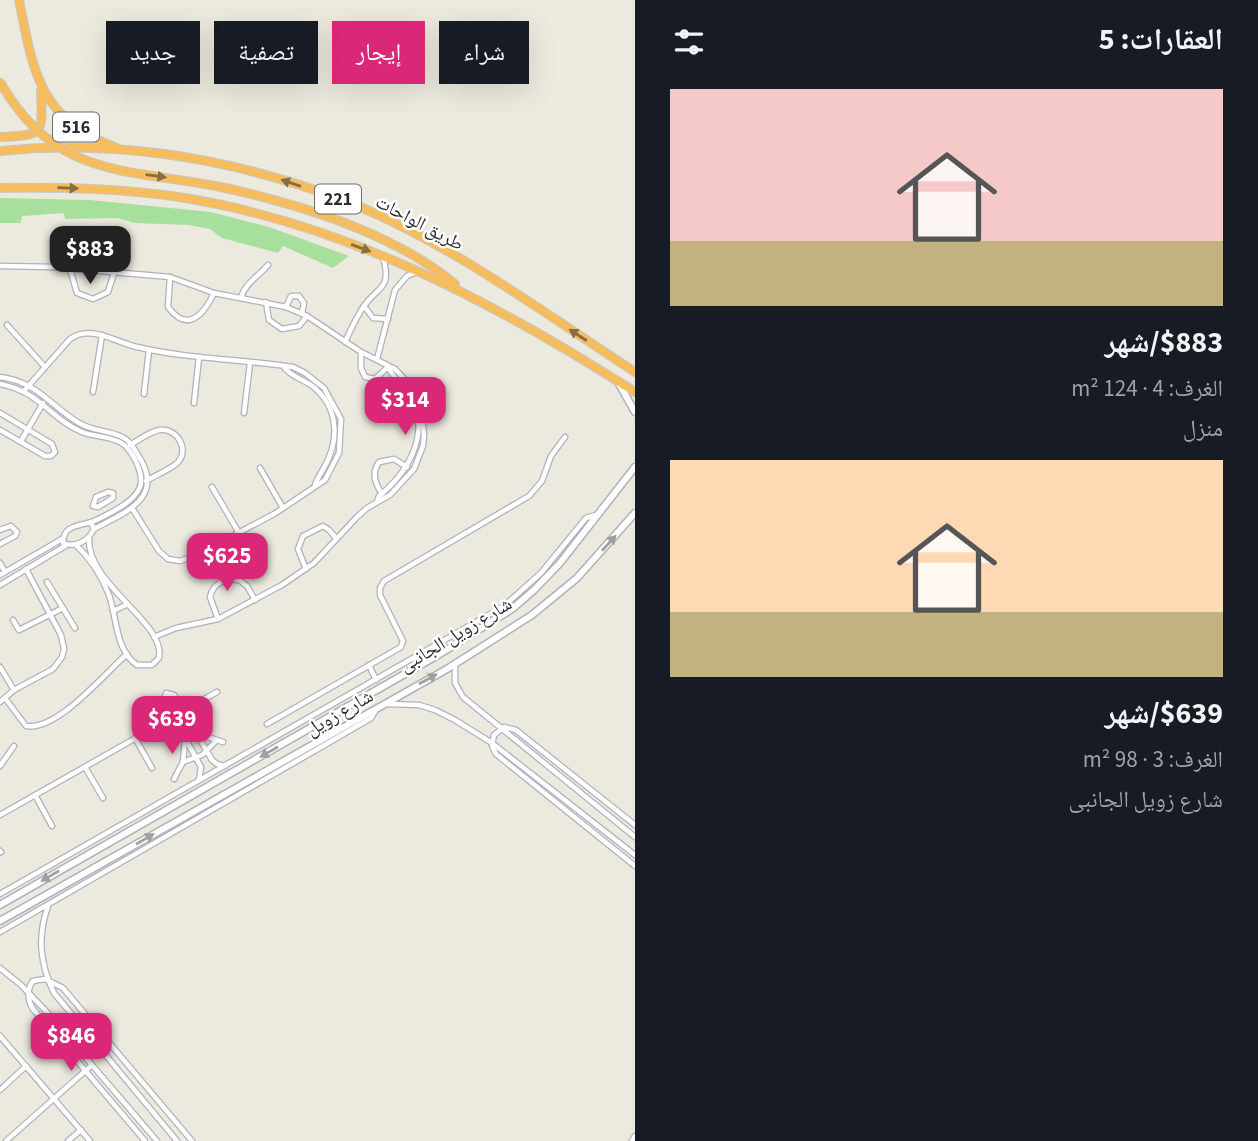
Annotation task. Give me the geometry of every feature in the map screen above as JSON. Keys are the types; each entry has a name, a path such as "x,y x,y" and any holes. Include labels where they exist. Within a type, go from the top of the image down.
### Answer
{"highway":[{"name":"516","path":"19,0 31,57 41,87 60,112 79,129 100,141 125,150"},
{"path":"0,82 33,127 79,159 118,171 221,187 296,206 359,230 429,264 466,293"},
{"path":"3,150 3,137 31,135 39,130 42,122 41,87"},
{"name":"طريق الواحات","path":"3,150 68,148 178,155 247,168 349,203 448,253 635,372"},
{"name":"221","path":"0,188 104,190 185,198 286,222 383,256 466,293 555,341 635,392"}],"main road":[{"path":"617,381 635,412"},
{"name":"شارع زويل","path":"0,905 438,655 512,609 560,564 635,467"},
{"name":"شارع زويل","path":"0,921 455,663 523,621 577,578 635,513"},
{"path":"534,590 539,599 546,603"},
{"path":"512,609 519,613 523,621"},
{"path":"349,696 354,703"},
{"path":"301,750 305,757"},
{"path":"155,806 159,814"},
{"path":"92,852 94,860 109,870"},
{"path":"72,864 77,871 77,877"}],"street":[{"path":"345,342 364,305 379,292 386,279 383,256"},
{"path":"241,298 246,286 259,277 268,265"},
{"path":"0,267 70,268 170,277 214,293 266,302 304,314 361,352 377,359 388,367 408,392 417,412 416,444 407,467 377,502"},
{"path":"70,268 77,293 93,299 108,292 114,273"},
{"path":"377,359 392,299 400,282 418,271"},
{"path":"170,277 168,307 180,318 194,318 202,314 214,293"},
{"path":"379,292 392,299"},
{"path":"266,302 266,315 277,328 294,329 303,322 304,303 299,296 293,295 288,298 286,307"},
{"path":"364,305 373,318 388,319"},
{"path":"7,326 44,366"},
{"path":"24,391 75,335 87,332 149,350 293,368 305,373 324,388 338,420 339,453 329,475 283,508 185,560 174,561 159,551 132,508"},
{"path":"93,392 102,335"},
{"path":"144,394 149,350"},
{"path":"361,352 360,368 365,377 375,379 388,367"},
{"path":"194,403 199,357"},
{"path":"244,413 250,363"},
{"path":"154,637 176,628 218,620 306,569 362,512 400,487 414,469 423,446 422,411 417,396 405,378 395,369 388,367"},
{"path":"0,377 29,385 80,424 120,436 145,468 148,480 143,499 132,508 94,529 89,537 76,545 66,545 0,585"},
{"path":"0,384 24,391 74,429 129,446 141,484"},
{"path":"21,442 43,403"},
{"path":"0,413 52,444 54,454 45,456 0,430"},
{"path":"0,563 3,574 62,539 74,526 91,523 110,512 135,496 141,484 179,460 182,448 179,439 172,432 161,430 129,446"},
{"path":"267,724 401,647 403,642 380,595 384,581 529,496 542,481 551,456 565,437"},
{"path":"382,494 374,478 375,468 379,463 394,459 407,467"},
{"path":"260,468 283,508"},
{"path":"212,487 239,533"},
{"path":"113,493 113,498 105,502 96,507 92,504 101,494 113,493"},
{"path":"105,502 110,512"},
{"name":"شارع زويل الجانبى","path":"0,894 504,606 541,573 586,518 597,514"},
{"path":"91,523 94,529"},
{"path":"0,530 11,526 17,532 15,536 0,544"},
{"path":"306,569 298,549 303,536 323,526 336,538"},
{"path":"76,545 106,588 117,630 127,654 137,665 152,665 159,658 160,647 142,619 109,585 93,556 89,537"},
{"path":"62,539 66,545"},
{"path":"0,702 14,690 53,669 62,657 64,642 26,569"},
{"path":"218,620 210,597 213,588 222,581 239,580 247,586 255,600"},
{"path":"47,582 75,628"},
{"path":"113,611 126,605"},
{"path":"13,620 19,630 63,608"},
{"path":"5,698 26,726 36,727 84,698 127,654"},
{"path":"455,663 454,679 460,694 635,837"},
{"path":"369,665 376,680"},
{"path":"0,667 14,690"},
{"path":"0,815 217,692"},
{"path":"198,781 201,767 164,699 166,693 173,693 214,762 226,766"},
{"path":"0,932 371,718 380,706 410,704 435,710 492,743 635,855"},
{"path":"635,825 516,730 510,727 502,728 495,733 492,743 496,754 635,866"},
{"path":"197,733 223,742"},
{"path":"135,738 152,768"},
{"path":"174,779 183,761 185,738"},
{"path":"183,761 196,758 216,741"},
{"path":"0,766 14,746"},
{"path":"85,766 103,798"},
{"path":"35,795 52,826"},
{"path":"580,822 586,817"},
{"path":"48,904 41,943 48,980 62,1004 177,1141"},
{"path":"0,968 29,993 157,1141"},
{"path":"145,1141 33,1009 29,993 33,981 41,978 66,990 192,1141"},
{"path":"0,1036 90,1141"},
{"path":"6,1141 93,1065"},
{"path":"0,1090 26,1066"},
{"path":"68,1141 81,1130"},
{"path":"632,1141 635,1136"}],"green space":[{"path":"0,198 90,200 211,212 269,227 349,256 333,268 283,246 278,253 222,238 210,229 189,225 134,223 118,218 65,219 64,213 22,216 21,223 0,223"}]}
